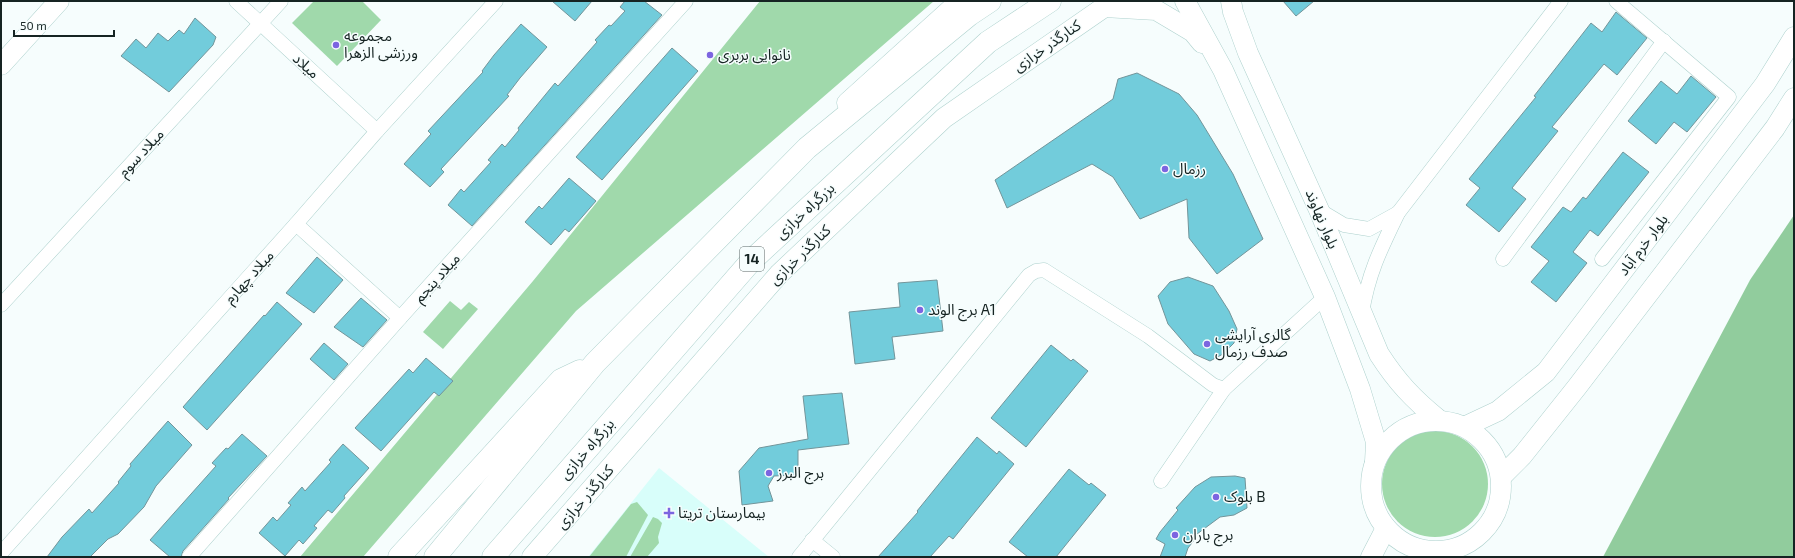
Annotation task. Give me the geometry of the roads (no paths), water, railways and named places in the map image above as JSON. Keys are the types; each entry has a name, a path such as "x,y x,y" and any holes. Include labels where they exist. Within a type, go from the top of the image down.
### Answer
{"highway":[{"name":"14","path":"435,557 595,363 807,148 969,16 990,1"},
{"name":"بزرگراه خرازی","path":"493,557 752,260 988,42 1050,1"},
{"path":"399,557 561,380 595,363"}],"street":[{"path":"1,65 59,1"},
{"name":"میلاد","path":"236,1 377,131"},
{"name":"میلاد سوم","path":"1,305 281,1"},
{"name":"میلاد چهارم","path":"1,552 296,224 377,131 496,1"},
{"name":"میلاد پنجم","path":"189,557 400,318 686,1"},
{"path":"807,148 853,97 960,1"},
{"path":"1185,1 1223,70"},
{"name":"بلوار نهاوند","path":"1231,1 1233,12 1248,53 1319,210 1379,354 1392,376 1416,401 1439,420"},
{"path":"1362,315 1366,289 1377,255 1398,213 1561,1"},
{"path":"1616,1 1746,110"},
{"path":"1108,4 1156,10 1193,32 1223,70"},
{"name":"کنارگذر خرازی","path":"534,555 779,274 944,118 1108,4"},
{"name":"بلوار خرم آباد","path":"1466,426 1498,411 1546,372 1746,110 1765,84 1794,37"},
{"path":"1503,259 1664,41"},
{"name":"بلوار نهاوند","path":"1223,70 1325,297 1360,389 1376,442 1375,462"},
{"path":"1602,258 1729,97"},
{"path":"1502,476 1522,456 1577,387 1775,128 1794,98"},
{"path":"1657,188 1674,203"},
{"path":"1319,210 1344,225 1369,229 1398,213"},
{"path":"296,224 400,318"},
{"path":"799,557 1024,281 1029,275 1036,271 1044,270 1076,289 1148,336 1213,385 1224,389"},
{"path":"1161,481 1224,389 1325,297"},
{"path":"1439,420 1466,426 1483,438 1495,456 1502,476 1501,498 1499,505 1493,519 1479,536 1460,547 1438,552 1413,553 1386,528 1376,513 1371,497 1371,479 1375,462 1385,444 1400,431 1419,422 1439,420"},
{"path":"1371,557 1386,528"},
{"path":"812,540 833,557"}],"place":[{"name":"مجموعه ورزشی الزهرا","path":"336,45"},
{"name":"نانوایی بربری","path":"710,55"},
{"name":"رزمال","path":"1165,169"},
{"name":"برج الوند A1","path":"920,310"},
{"name":"گالری آرایشی صدف رزمال","path":"1207,344"},
{"name":"برج البرز","path":"769,473"},
{"name":"بلوک B","path":"1216,497"},
{"name":"بیمارستان تریتا","path":"669,513"},
{"name":"برج باران","path":"1175,535"}]}
